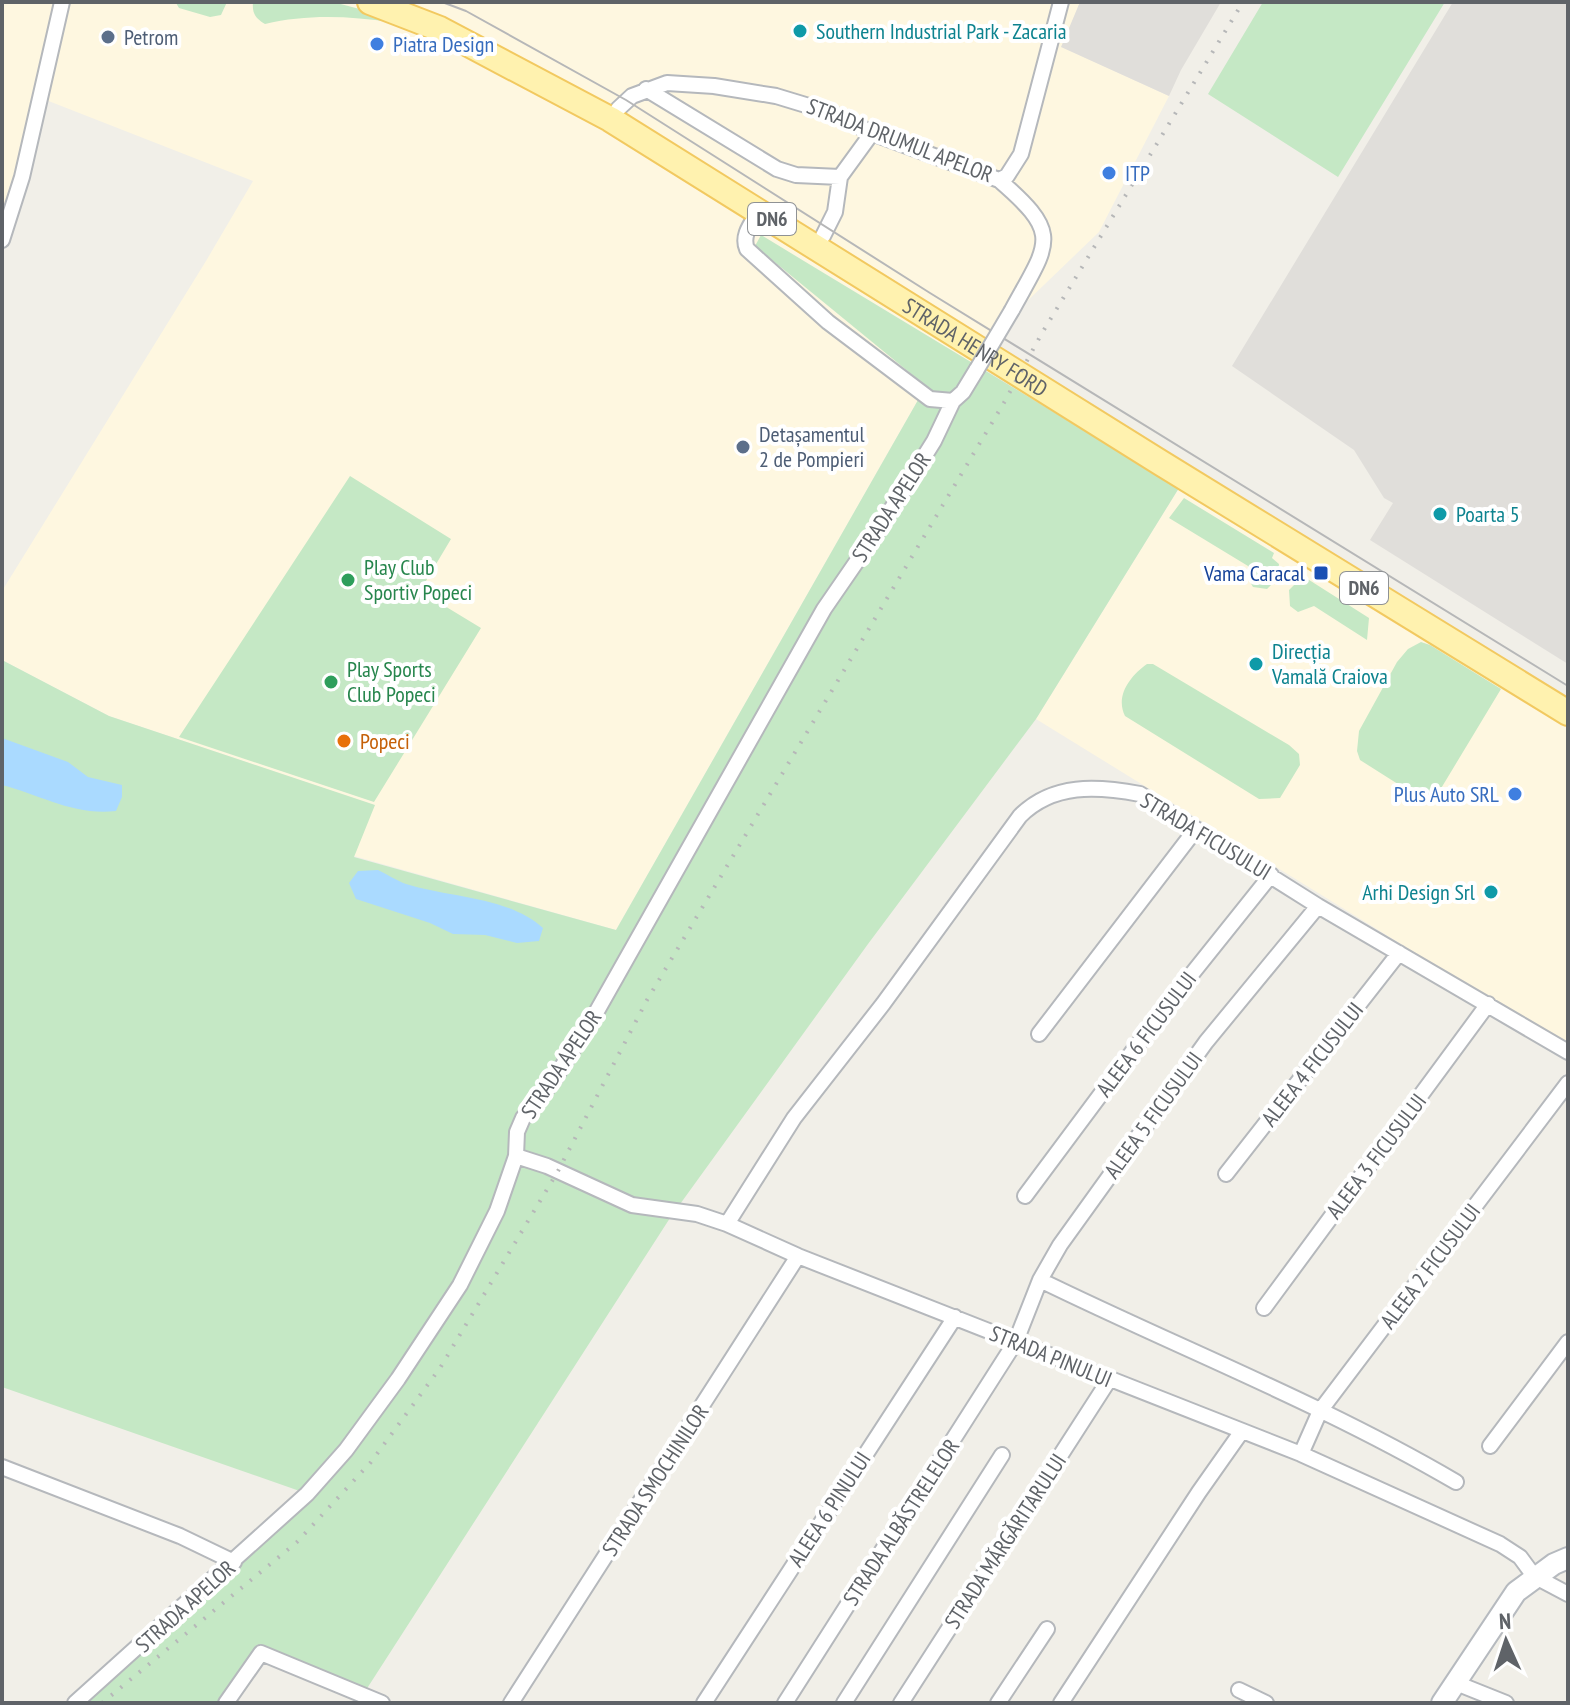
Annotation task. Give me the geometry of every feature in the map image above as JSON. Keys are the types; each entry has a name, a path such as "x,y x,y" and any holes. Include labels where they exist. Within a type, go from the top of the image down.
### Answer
{"main road":[{"name":"STRADA HENRY FORD","path":"370,2 423,21 610,119 1568,713"},
{"name":"STRADA HENRY FORD","path":"409,2 487,36 618,109 1568,699"}],"street":[{"path":"2,240 22,177 62,2"},
{"name":"STRADA DRUMUL APELOR","path":"618,109 632,96 667,83 689,83 776,96 832,113 872,133 999,180 1007,176 1021,154 1061,2"},
{"path":"646,89 777,169 796,175 840,177"},
{"path":"823,236 835,212 840,177 872,133"},
{"name":"STRADA APELOR","path":"75,1703 307,1494 346,1450 398,1379 460,1285 497,1211 516,1156 517,1132 523,1118 553,1081 591,1021 798,652 934,441 953,401 963,392 1038,262 1045,236 1035,214 999,180"},
{"path":"759,211 746,232 744,241 747,249 828,322 930,399 953,401"},
{"name":"STRADA FICUSULUI","path":"727,1224 794,1118 883,1004 1020,816 1034,801 1081,788 1110,788 1140,794 1318,906 1568,1052"},
{"path":"1039,1034 1196,829"},
{"name":"ALEEA 6 FICUSULUI","path":"1025,1196 1171,1000 1271,875"},
{"name":"ALEEA 5 FICUSULUI","path":"1016,1341 1040,1280 1076,1221 1206,1042 1318,906"},
{"name":"ALEEA 4 FICUSULUI","path":"1226,1174 1399,953"},
{"name":"ALEEA 3 FICUSULUI","path":"1264,1308 1488,1004"},
{"name":"ALEEA 2 FICUSULUI","path":"1301,1454 1320,1411 1568,1083"},
{"name":"STRADA PINULUI","path":"516,1156 547,1166 632,1205 697,1214 727,1224 798,1256 1301,1454 1500,1544 1520,1557 1534,1576 1568,1594"},
{"name":"STRADA SMOCHINILOR","path":"511,1703 798,1256"},
{"path":"1040,1280 1320,1411 1456,1482"},
{"name":"ALEEA 6 PINULUI","path":"704,1703 955,1317"},
{"name":"STRADA ALBĂSTRELELOR","path":"785,1703 1016,1341"},
{"path":"1490,1446 1568,1342"},
{"name":"STRADA MĂRGĂRITARULUI","path":"901,1703 1109,1380"},
{"path":"1061,1703 1242,1431"},
{"path":"844,1703 1002,1455"},
{"path":"2,1467 180,1536 234,1562"},
{"path":"1442,1703 1516,1592 1534,1576 1568,1558"},
{"path":"998,1703 1047,1629"},
{"path":"226,1703 261,1653 344,1697 382,1703"},
{"path":"1456,1683 1506,1703"},
{"path":"1239,1690 1266,1703"}],"shaded area":[{"path":"2,2 1080,2 1062,47 1169,96 1099,232 1019,309 984,369 755,246 926,386 616,930 354,856 374,805 109,716 2,660 2,591 253,181 46,100 2,240"},
{"path":"1080,2 1221,2 1169,96 1061,47"},
{"path":"1453,2 1568,2 1568,664 1370,540 1393,503 1384,498 1354,450 1232,366"},
{"path":"1179,488 1568,725 1568,1047 1036,719"}],"green space":[{"path":"227,2 221,15 210,17 179,8 176,3"},
{"path":"253,2 333,2 390,17 391,22 328,17 265,24 253,9"},
{"path":"1263,2 1445,2 1338,177 1208,94"},
{"path":"761,235 1179,488 1036,719 670,1218 366,1690 254,1657 224,1703 86,1703 249,1557 311,1495 2,1387 2,660 109,716 375,805 354,857 616,930 926,386 755,246"},
{"name":"Play Sports Club Popeci","path":"350,476 451,539 420,591 481,628 374,802 179,737"},
{"path":"1184,498 1274,553 1272,558 1279,564 1277,579 1267,589 1253,587 1248,566 1169,518"},
{"path":"1306,578 1369,618 1367,640 1314,606 1298,612 1290,606 1289,590 1300,579"},
{"path":"1421,642 1501,689 1431,805 1360,760 1357,751 1359,731 1397,662 1408,649"},
{"path":"1147,664 1153,664 1289,745 1299,754 1300,765 1280,798 1259,799 1125,716 1123,694 1135,674"}],"water":[{"path":"2,738 68,762 88,777 122,785 122,797 116,811 72,808 2,785"},
{"path":"378,870 406,884 478,899 529,917 543,928 539,941 517,943 485,935 453,934 430,923 356,899 349,883 358,871"}],"tram line":[{"path":"442,2 466,11 626,100 930,293 1568,686"}],"railway":[{"path":"102,1703 297,1542 371,1462 440,1368 558,1171 647,1000 1005,401 1042,333 1243,2"}],"place":[{"name":"Southern Industrial Park - Zacaria","path":"800,31"},
{"name":"Petrom","path":"108,37"},
{"name":"Piatra Design","path":"377,44"},
{"name":"ITP","path":"1109,173"},
{"name":"Detașamentul 2 de Pompieri","path":"743,447"},
{"name":"Poarta 5","path":"1440,514"},
{"name":"Vama Caracal","path":"1321,573"},
{"name":"Play Club Sportiv Popeci","path":"348,580"},
{"name":"Direcția Vamală Craiova","path":"1256,664"},
{"name":"Play Sports Club Popeci","path":"331,682"},
{"name":"Popeci","path":"344,741"},
{"name":"Plus Auto SRL","path":"1515,794"},
{"name":"Arhi Design Srl","path":"1491,892"}]}
